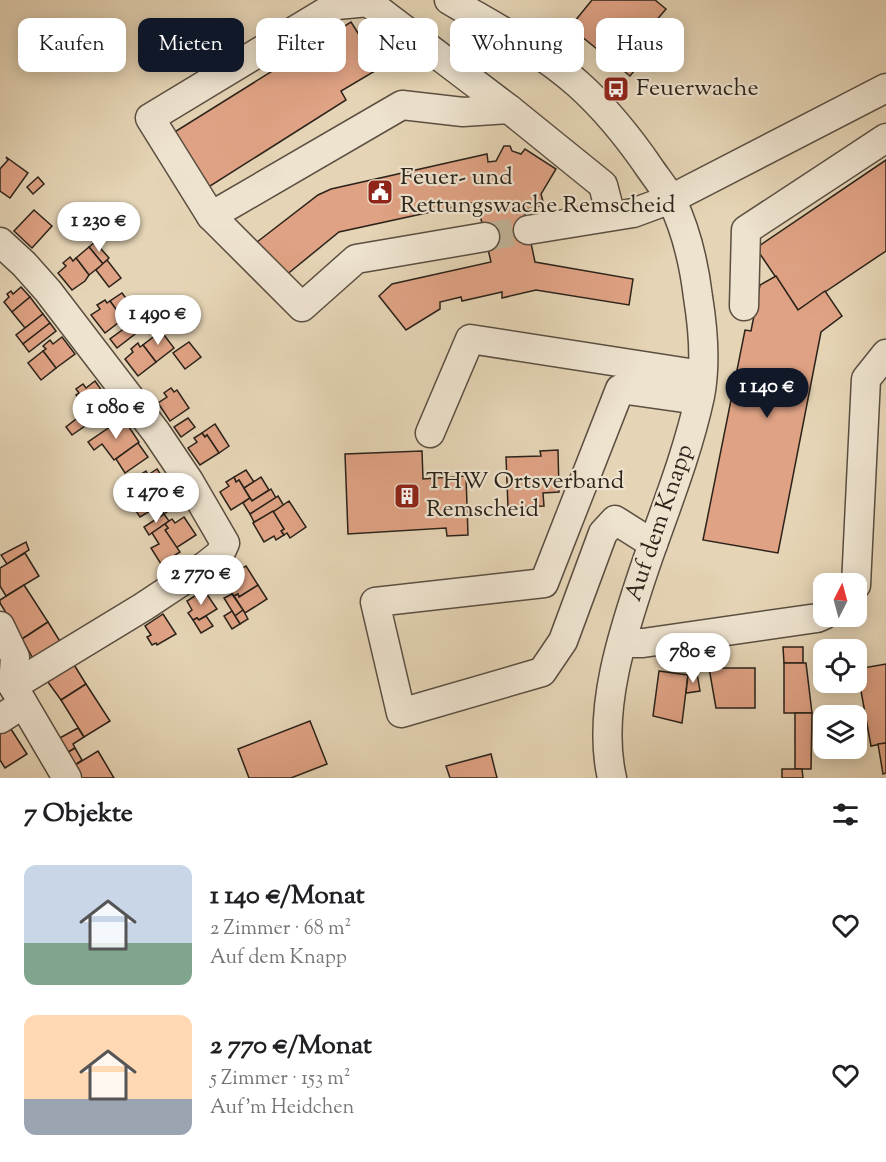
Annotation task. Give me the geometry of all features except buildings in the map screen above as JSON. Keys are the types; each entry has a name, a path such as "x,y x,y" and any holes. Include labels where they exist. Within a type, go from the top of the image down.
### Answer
{"street":[{"name":"Auf dem Knapp","path":"449,0 510,35 577,83 628,136 671,200 687,241 697,285 702,322 700,387 690,436 631,609 622,643 608,722 612,778"},
{"path":"485,237 356,259 302,307 211,216 150,118 337,5 368,2 509,109 603,185 611,216"},
{"path":"528,230 633,213 671,200 886,88"},
{"path":"211,216 402,105 463,112 509,109"},
{"path":"744,306 746,230 886,138"},
{"path":"0,242 48,291 135,405 189,481 225,543 220,554 205,566 9,697"},
{"path":"430,433 470,339 700,387"},
{"path":"857,573 866,379 886,354"},
{"path":"653,544 615,520 603,533 563,641 542,672 401,713 375,602 544,583 620,389 700,387"},
{"path":"622,643 643,643 813,619"},
{"path":"0,626 15,657 9,697 67,778"}],"tunnel":[{"path":"485,237 528,230"}],"place":[{"name":"Feuerwache","path":"616,89"},
{"name":"Feuer- und Rettungswache Remscheid","path":"380,192"},
{"name":"THW Ortsverband Remscheid","path":"407,496"}]}
